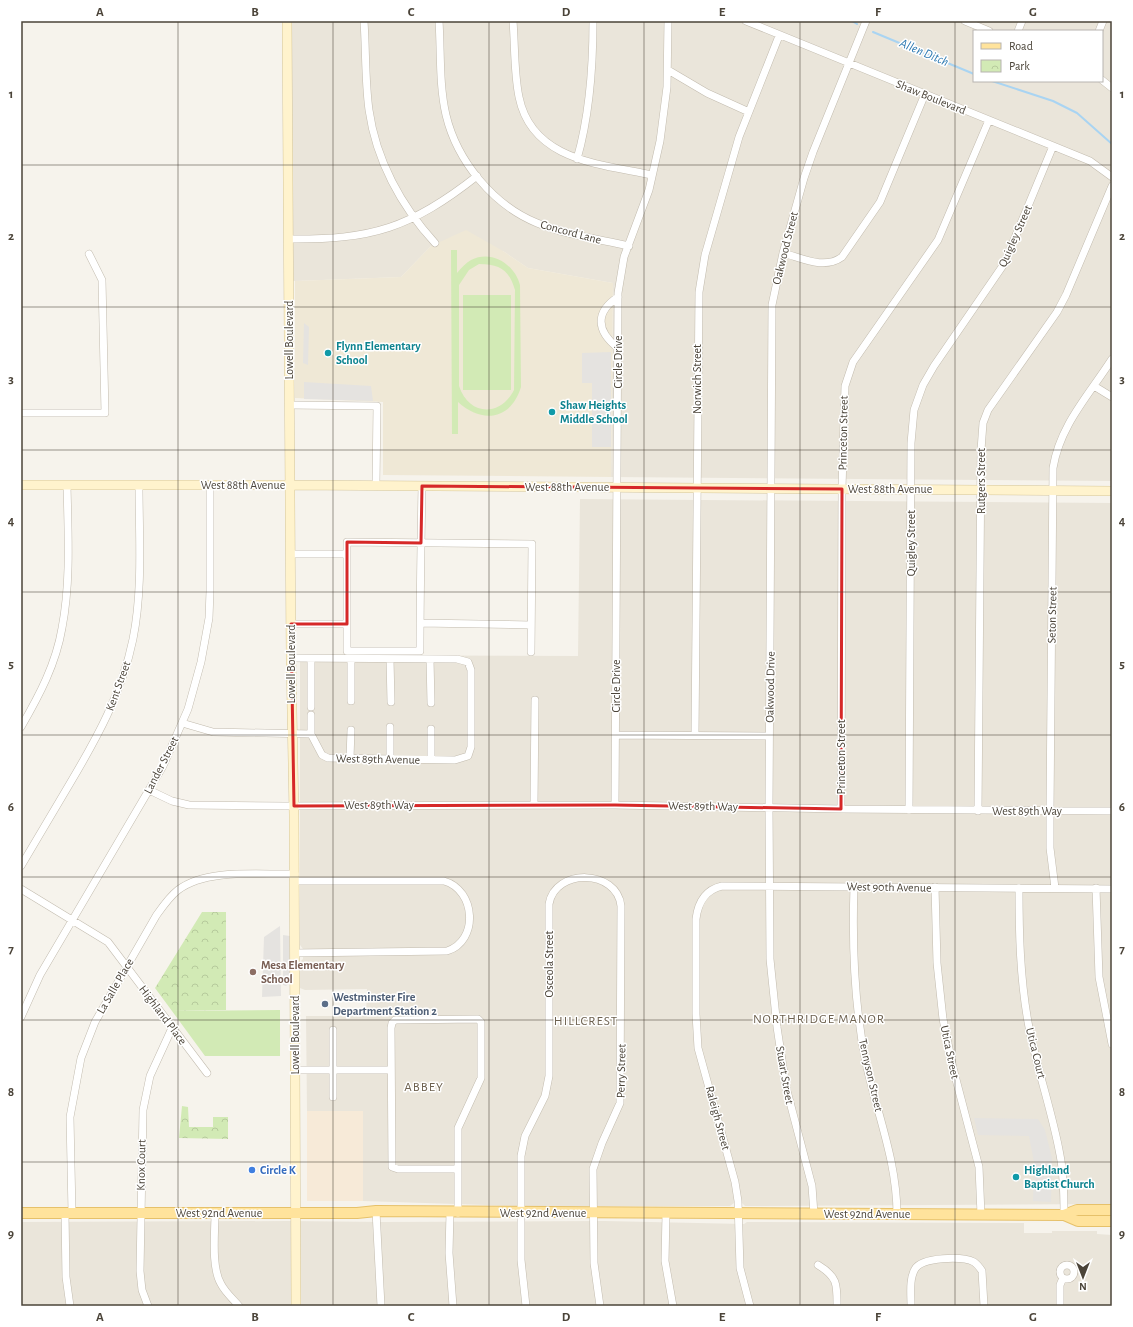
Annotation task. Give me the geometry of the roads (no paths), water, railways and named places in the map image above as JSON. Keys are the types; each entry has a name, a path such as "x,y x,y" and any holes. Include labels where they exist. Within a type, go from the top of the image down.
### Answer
{"main road":[{"name":"West 92nd Avenue","path":"21,1212 296,1213 376,1211 454,1213 1064,1215 1077,1210 1112,1210"},
{"name":"West 92nd Avenue","path":"1064,1215 1078,1221 1112,1221"}],"street":[{"name":"Lowell Boulevard","path":"286,21 291,624 290,658 294,806 296,1306"},
{"path":"364,21 368,102 380,156 389,177 414,218 435,243"},
{"name":"Concord Lane","path":"439,21 443,95 446,115 458,147 477,176 496,196 529,220 556,230 629,246"},
{"path":"513,21 517,81 524,112 536,132 546,142 560,152 578,158 652,175"},
{"path":"578,158 589,100 592,65 592,21"},
{"name":"Circle Drive","path":"615,805 618,297 621,271 652,175 662,124 668,70 668,21"},
{"name":"Shaw Boulevard","path":"746,21 1090,161 1112,177"},
{"name":"Oakwood Street","path":"772,488 772,305 783,253 813,152 866,21"},
{"path":"965,21 987,30"},
{"name":"Norwich Street","path":"695,735 698,326 701,276 739,137 780,36"},
{"path":"668,70 707,93 749,112"},
{"path":"1103,81 1112,88"},
{"path":"783,253 822,263 832,262 842,257 880,202 925,94"},
{"name":"Princeton Street","path":"841,809 843,399 848,372 857,355 938,240 989,120"},
{"name":"Quigley Street","path":"909,810 912,424 916,402 923,385 934,366 1004,264 1053,146"},
{"path":"288,239 334,239 389,229 438,205 477,176"},
{"name":"Rutgers Street","path":"978,811 981,433 985,416 1057,312 1066,296 1112,186"},
{"path":"21,413 105,413 102,280 88,254"},
{"path":"618,297 605,308 601,326 608,341 618,348"},
{"name":"Seton Street","path":"1055,888 1050,848 1053,468 1057,446 1068,424 1112,359"},
{"path":"1094,386 1112,398"},
{"path":"289,405 377,406 376,485"},
{"path":"21,727 44,684 52,664 62,630 67,595 67,484"},
{"name":"West 88th Avenue","path":"21,485 376,485 1112,491"},
{"name":"Kent Street","path":"21,866 106,722 127,665 136,624 139,594 138,485"},
{"name":"Lander Street","path":"21,1017 40,975 163,766 182,723 195,684 208,618 210,591 210,485"},
{"path":"422,486 421,543 420,623 420,651 347,651 347,542 421,543 532,544 531,652"},
{"name":"Oakwood Drive","path":"770,886 769,736 772,488"},
{"path":"290,554 347,554"},
{"path":"420,623 532,625"},
{"path":"291,624 347,624"},
{"path":"290,658 430,660 431,703"},
{"path":"182,723 214,732 311,734 311,659"},
{"path":"390,659 391,702"},
{"name":"West 89th Avenue","path":"311,734 322,755 328,758 455,760 468,756 471,747 471,670 468,662 457,659 430,660"},
{"path":"351,660 351,701"},
{"path":"534,804 535,700"},
{"path":"390,727 390,759"},
{"path":"431,728 431,759"},
{"path":"350,730 350,758"},
{"path":"616,735 769,736"},
{"name":"West 89th Way","path":"149,790 172,801 189,805 294,806 534,804 769,806 841,809 978,811 1112,811"},
{"name":"La Salle Place","path":"70,1306 66,1277 70,1135 75,1085 81,1058 90,1032 126,967 160,911 171,896 182,887 199,879 220,875 294,878"},
{"path":"294,878 444,881 455,885 464,894 468,906 467,932 462,941 455,947 446,951 295,953"},
{"name":"Osceola Street","path":"526,1306 521,1260 521,1156 523,1142 545,1096 549,1076 550,900 555,889 561,883 568,880 583,879"},
{"name":"Perry Street","path":"583,879 602,881 610,885 617,892 621,906 621,1094 618,1109 594,1162 594,1263 600,1306"},
{"name":"West 90th Avenue","path":"696,929 699,903 711,890 722,886 1112,888"},
{"name":"Stuart Street","path":"770,886 770,959 777,1027 790,1105 813,1192 814,1214"},
{"name":"Tennyson Street","path":"854,886 854,965 862,1043 895,1173 897,1214"},
{"name":"Utica Street","path":"935,888 937,963 943,1019 953,1068 979,1167 981,1215"},
{"name":"Utica Court","path":"1019,888 1020,957 1026,1006 1032,1040 1058,1143 1062,1169 1064,1215"},
{"path":"1096,888 1099,977 1112,1044"},
{"name":"Highland Place","path":"21,889 108,942 207,1073"},
{"name":"Raleigh Street","path":"696,929 696,1014 698,1048 734,1176 738,1201 740,1268 750,1306"},
{"path":"453,1306 449,1259 454,1213 457,1169 458,1128 481,1078 482,1035 480,1020 406,1019 392,1021 390,1070 390,1164 393,1168 457,1169"},
{"name":"Knox Court","path":"148,1306 141,1281 142,1122 150,1076 172,1028"},
{"path":"333,1030 333,1097"},
{"path":"296,1070 390,1070"},
{"path":"376,1211 382,1306"},
{"path":"215,1213 216,1269 218,1278 222,1287 240,1306"},
{"path":"666,1214 665,1261 673,1306"},
{"path":"911,1306 912,1275 915,1268 928,1260 967,1260 974,1262 980,1268 984,1280 984,1306"},
{"path":"818,1265 831,1274 836,1282 837,1306"},
{"path":"1060,1306 1063,1278"}],"waterway":[{"name":"Allen Ditch","path":"852,21 857,24"},
{"name":"Allen Ditch","path":"873,32 973,74"},
{"name":"Allen Ditch","path":"995,82 1053,101 1077,113 1112,144"}],"place":[{"name":"Flynn Elementary School","path":"328,353"},
{"name":"Shaw Heights Middle School","path":"552,412"},
{"name":"Mesa Elementary School","path":"253,972"},
{"name":"Westminster Fire Department Station 2","path":"325,1004"},
{"name":"Circle K","path":"252,1170"},
{"name":"Highland Baptist Church","path":"1016,1177"}],"district":[{"name":"NORTHRIDGE MANOR","path":"819,1019"},
{"name":"HILLCREST","path":"586,1021"},
{"name":"ABBEY","path":"424,1087"}]}
